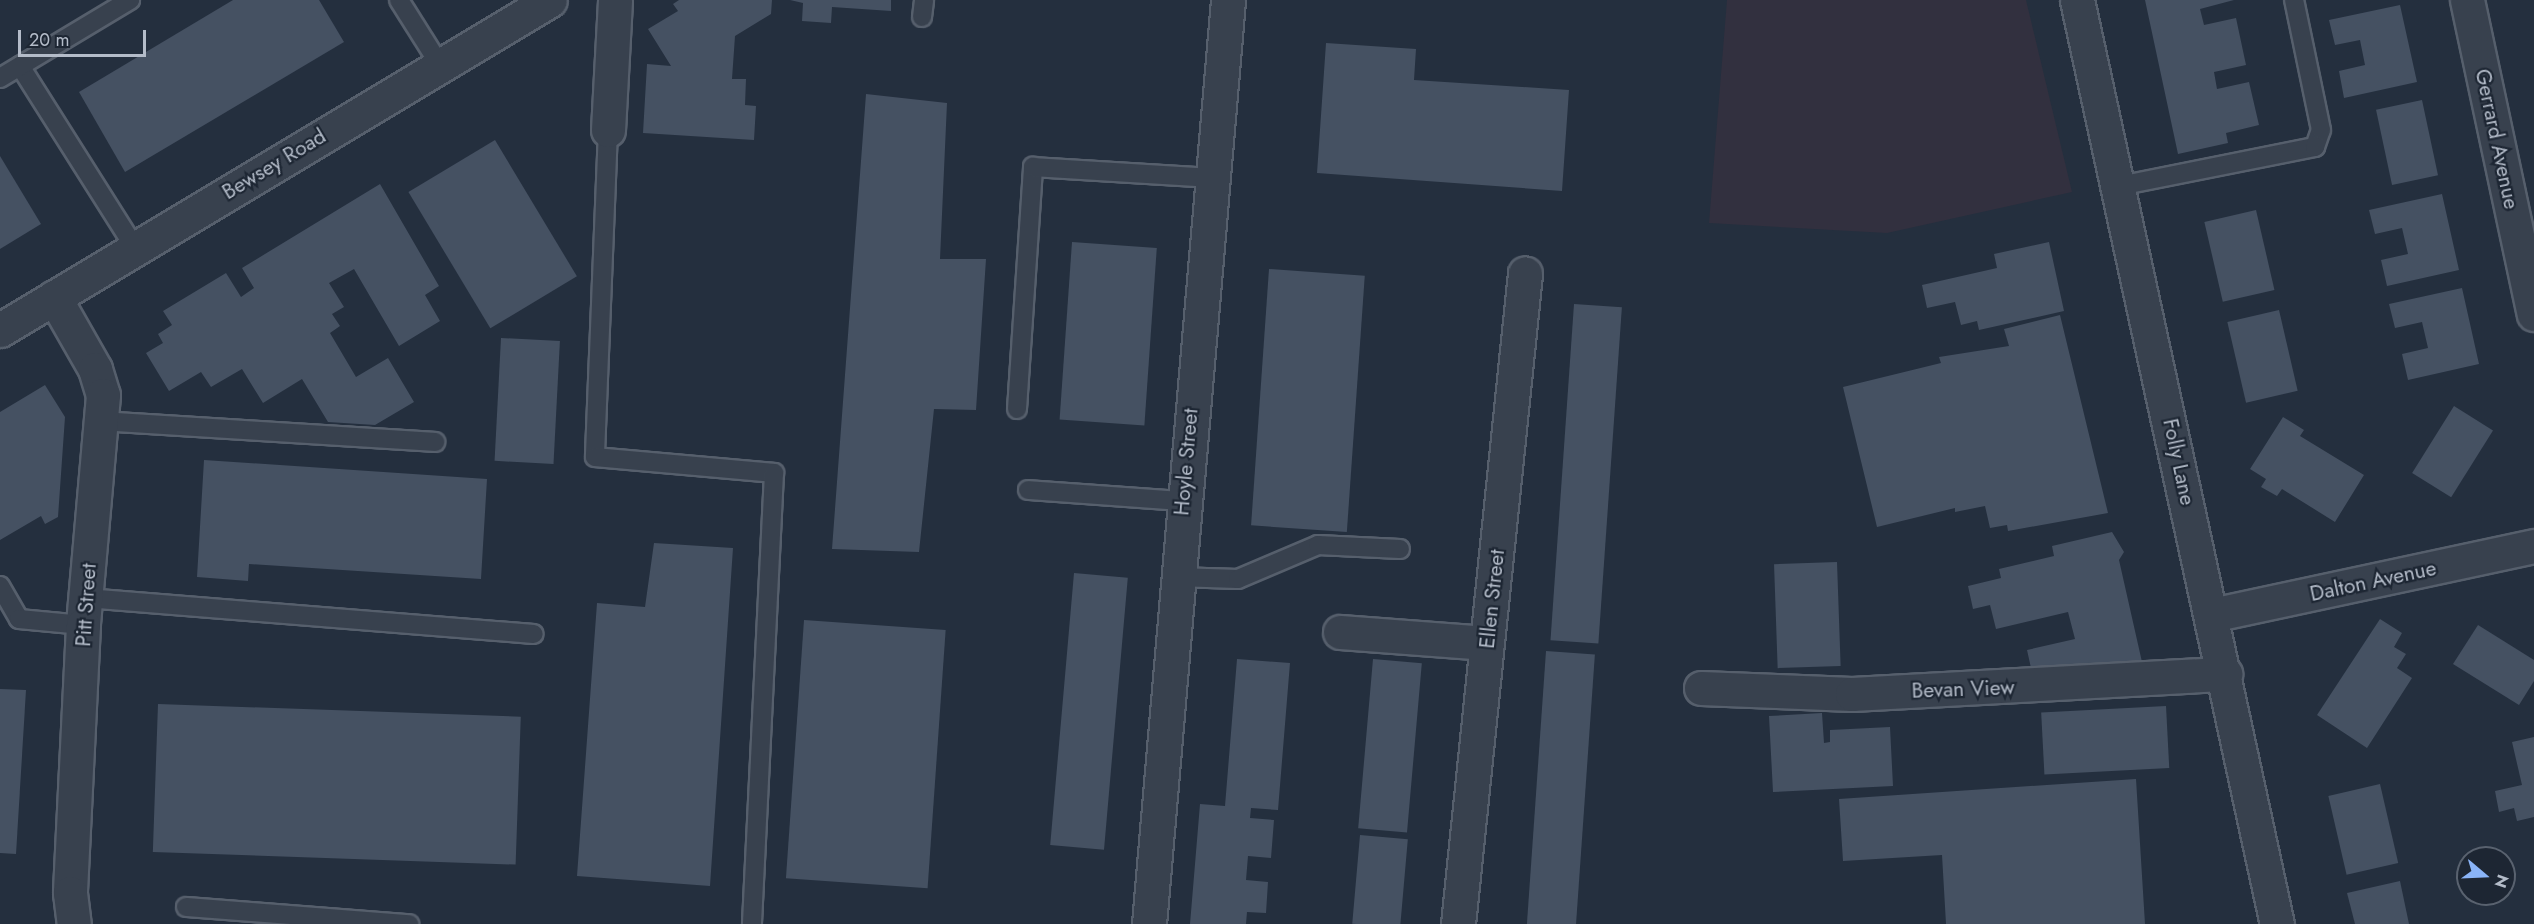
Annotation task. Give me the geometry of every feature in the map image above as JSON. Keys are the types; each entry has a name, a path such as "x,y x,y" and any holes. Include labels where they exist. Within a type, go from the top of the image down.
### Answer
{"street":[{"name":"Bewsey Road","path":"0,330 550,0"},
{"path":"608,130 615,0"},
{"name":"Hoyle Street","path":"1149,924 1176,577 1228,0"},
{"name":"Folly Lane","path":"2077,0 2225,674 2277,924"},
{"name":"Gerrard Avenue","path":"2467,0 2534,314"},
{"name":"Ellen Street","path":"1458,924 1525,273"},
{"name":"Pitt Street","path":"54,297 95,369 103,395 85,612 70,893 74,924"},
{"name":"Dalton Avenue","path":"2212,615 2534,546"},
{"path":"1340,632 1487,643"},
{"name":"Bevan View","path":"1701,688 1852,694 2225,674"}],"lane":[{"path":"0,78 130,0"},
{"path":"399,0 440,65"},
{"path":"2119,186 2315,147 2321,130 2294,0"},
{"path":"20,66 135,248"},
{"path":"608,130 595,457 774,473 752,924"},
{"path":"1017,409 1033,167 1212,178"},
{"path":"101,421 435,442"},
{"path":"1028,490 1183,501"},
{"path":"1176,577 1238,579 1318,545 1400,549"},
{"path":"0,586 19,619 85,612 534,634"},
{"path":"186,907 409,924"}],"shaded area":[{"path":"1727,0 2026,0 2072,192 1887,233 1709,223"}],"building":[{"path":"233,0 319,0 344,42 125,172 79,92"},
{"path":"679,0 772,0 771,14 735,36 732,79 746,79 745,105 756,106 754,140 643,133 647,64 671,66 648,29 678,11 673,4"},
{"path":"790,0 891,0 891,11 832,7 831,23 802,21 803,3"},
{"path":"2145,0 2234,0 2200,9 2204,25 2236,18 2246,65 2214,72 2217,89 2249,82 2259,125 2226,133 2228,143 2178,154"},
{"path":"2400,5 2417,82 2344,98 2339,71 2365,65 2360,40 2335,45 2329,20"},
{"path":"1326,43 1416,49 1414,80 1569,90 1562,191 1317,173"},
{"path":"866,94 947,103 940,259 986,259 976,410 934,409 919,552 832,549"},
{"path":"2422,100 2438,175 2392,185 2376,110"},
{"path":"495,140 577,276 490,328 408,192"},
{"path":"0,156 41,224 0,249"},
{"path":"380,184 439,286 425,295 440,321 399,346 354,269 329,283 344,307 332,314 340,326 330,333 356,377 388,358 414,402 375,425 328,422 302,379 263,403 242,369 211,387 201,372 169,391 146,353 163,343 158,334 172,325 163,311 226,273 241,297 254,288 242,268"},
{"path":"2442,194 2459,270 2387,286 2381,260 2408,254 2402,228 2375,234 2369,210"},
{"path":"2256,210 2274,290 2223,302 2204,222"},
{"path":"1072,242 1157,248 1144,425 1060,420"},
{"path":"2049,242 2064,311 1979,330 1977,321 1961,325 1955,302 1927,308 1922,285 1997,268 1994,254"},
{"path":"1269,269 1365,276 1347,532 1251,525"},
{"path":"2462,288 2479,364 2408,380 2402,354 2428,348 2422,322 2395,328 2389,304"},
{"path":"1574,304 1622,307 1598,644 1550,640"},
{"path":"2279,310 2298,391 2246,403 2227,322"},
{"path":"2060,315 2108,513 2008,531 2007,525 1990,528 1985,506 1955,512 1955,508 1877,527 1843,387 1941,363 1939,357 2009,346 2004,329"},
{"path":"501,338 560,341 553,464 495,461"},
{"path":"45,385 65,417 58,517 45,524 41,516 0,540 0,412"},
{"path":"2454,406 2493,430 2451,497 2412,473"},
{"path":"2283,417 2304,430 2300,436 2364,475 2335,522 2282,489 2277,496 2261,487 2266,479 2250,469"},
{"path":"204,460 487,479 481,579 249,564 248,581 197,577"},
{"path":"2112,532 2124,552 2119,560 2142,662 2031,668 2027,650 2075,639 2068,612 1996,629 1990,605 1973,609 1968,586 2001,578 1999,569 2054,556 2052,546"},
{"path":"654,543 733,548 710,886 577,876 597,603 645,607"},
{"path":"1837,562 1841,666 1778,668 1774,564"},
{"path":"1074,573 1128,578 1104,850 1050,845"},
{"path":"2380,619 2402,633 2394,647 2406,654 2397,668 2412,678 2367,748 2317,715"},
{"path":"804,620 946,630 928,888 786,878"},
{"path":"2478,625 2534,660 2534,681 2519,705 2453,664"},
{"path":"1546,651 1595,654 1576,924 1527,924"},
{"path":"1237,659 1290,663 1278,810 1251,808 1250,818 1274,820 1271,858 1248,856 1246,880 1268,882 1266,913 1247,912 1246,924 1190,924 1200,804 1225,806"},
{"path":"1373,659 1422,663 1407,833 1358,828"},
{"path":"0,689 26,690 16,854 0,853"},
{"path":"158,704 521,717 516,865 153,852"},
{"path":"2166,706 2169,768 2044,774 2041,713"},
{"path":"1822,713 1824,743 1830,742 1830,730 1890,727 1893,786 1773,792 1769,716"},
{"path":"2534,737 2534,817 2517,821 2514,808 2499,812 2495,791 2522,785 2512,742"},
{"path":"2136,779 2145,924 1946,924 1942,855 1843,861 1839,799"},
{"path":"2380,784 2398,863 2347,875 2328,796"},
{"path":"1360,835 1408,839 1400,924 1352,924"},
{"path":"2400,881 2409,924 2355,924 2347,893"}]}
